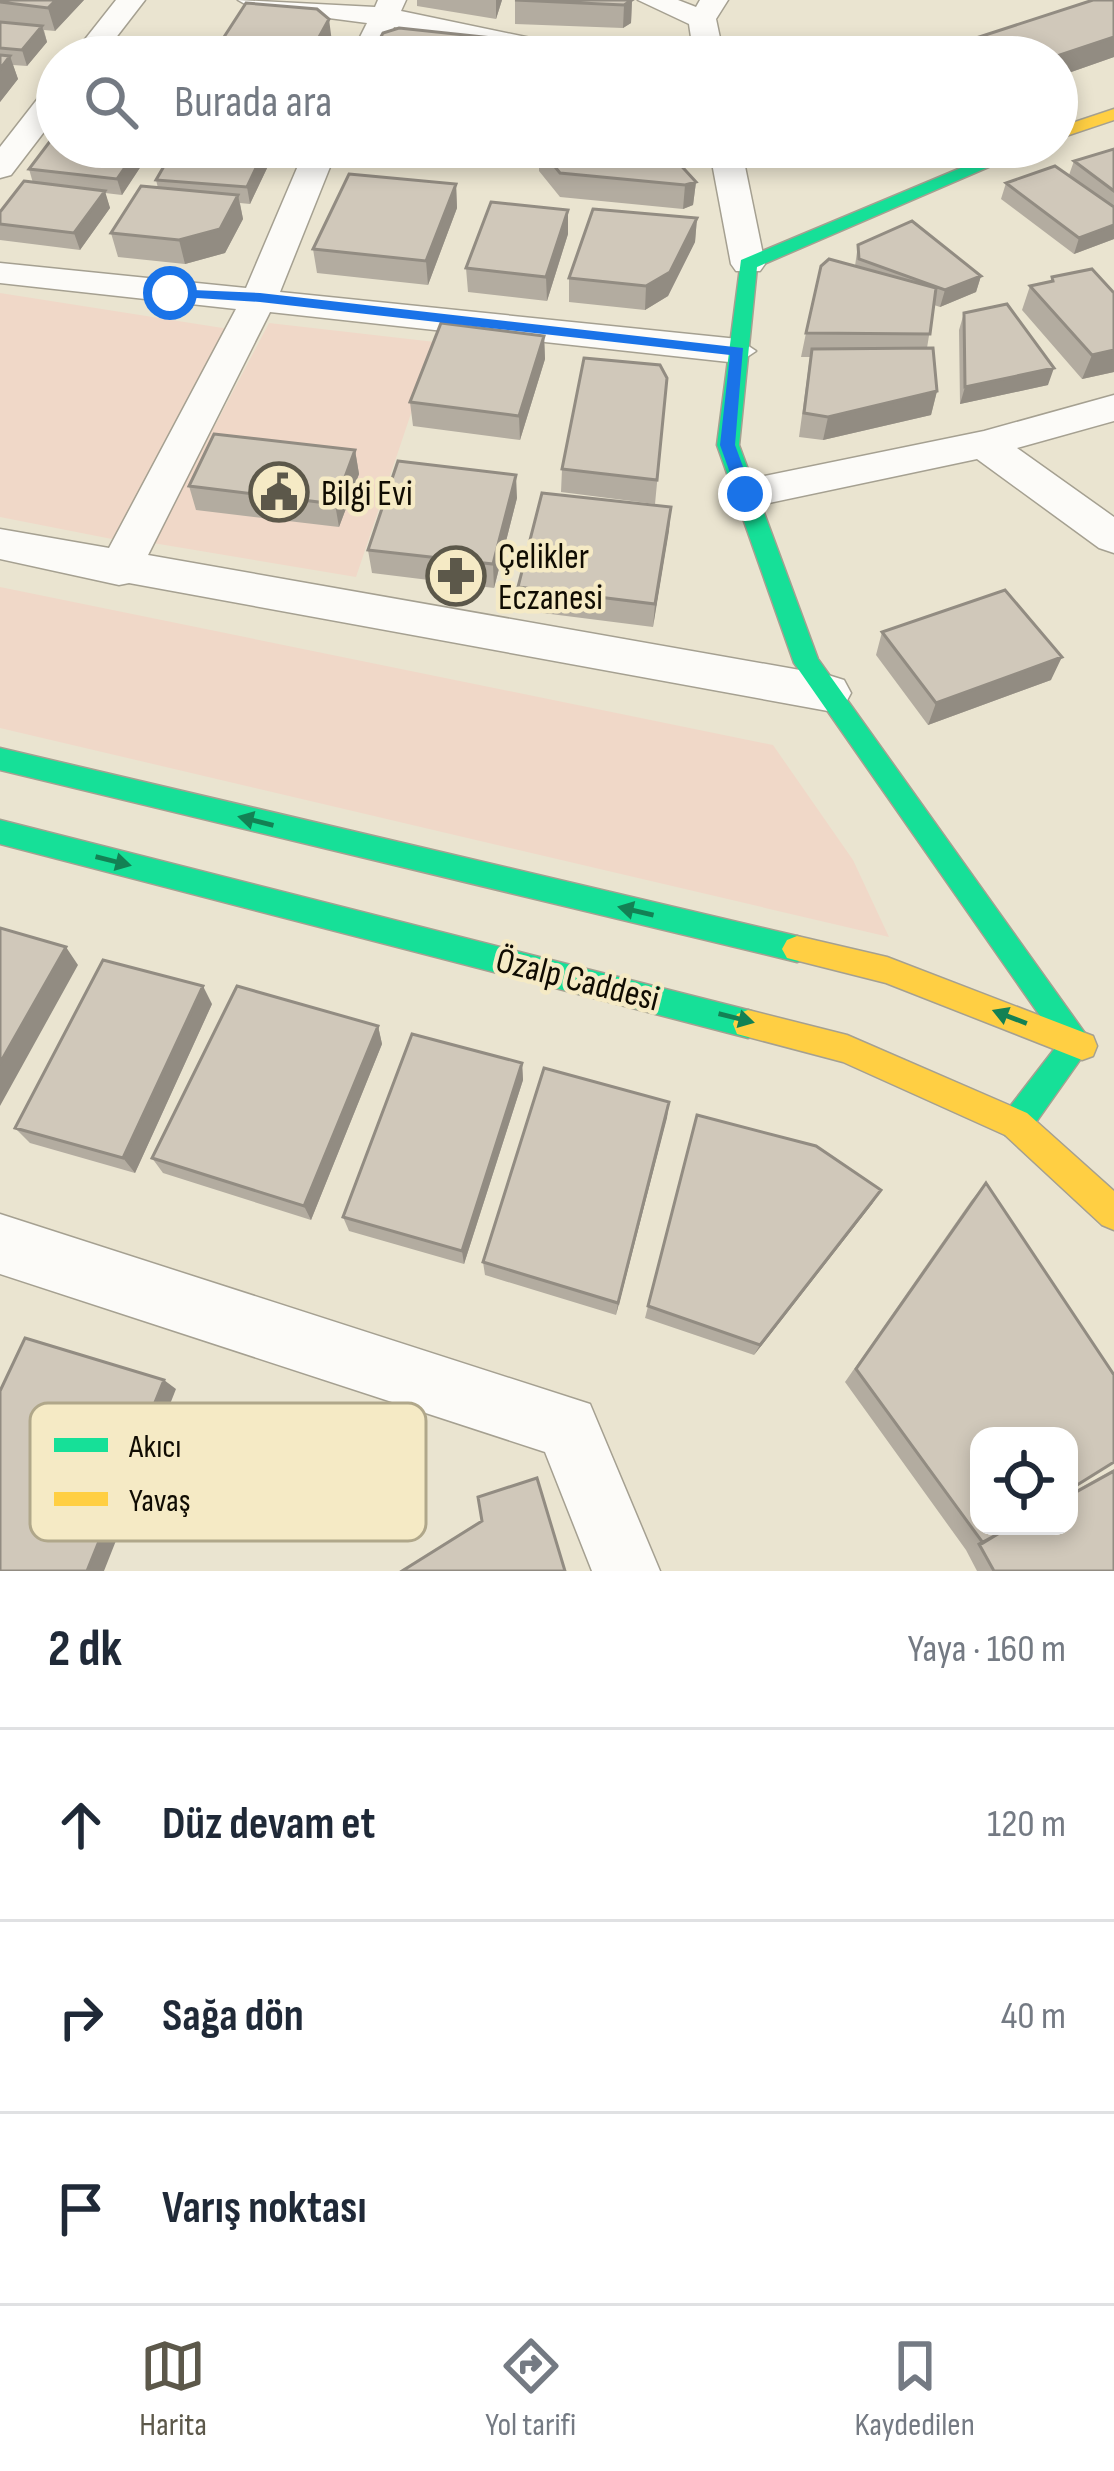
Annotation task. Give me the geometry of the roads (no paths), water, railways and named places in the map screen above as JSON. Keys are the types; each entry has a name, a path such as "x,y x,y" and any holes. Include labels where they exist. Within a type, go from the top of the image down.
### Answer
{"main road":[{"path":"1078,127 1114,114"},
{"path":"976,168 748,264 728,445 807,663 1102,1044"},
{"path":"0,759 887,970 1102,1044"},
{"name":"Özalp Caddesi","path":"0,832 848,1049 1016,1124 1114,1213"},
{"path":"1016,1124 1102,1044"}],"street":[{"path":"102,36 130,0"},
{"path":"252,0 389,8 498,36"},
{"path":"652,0 708,10"},
{"path":"375,36 389,8"},
{"path":"0,168 36,121"},
{"path":"119,570 260,297 313,168"},
{"path":"729,168 748,264"},
{"path":"0,273 738,351"},
{"path":"745,494 985,444 1114,409"},
{"path":"985,444 1114,538"},
{"path":"0,544 119,570 828,693"},
{"path":"0,1244 567,1427 626,1571"}],"place":[{"name":"Bilgi Evi","path":"279,492"},
{"name":"Çelikler Eczanesi","path":"456,576"}]}
